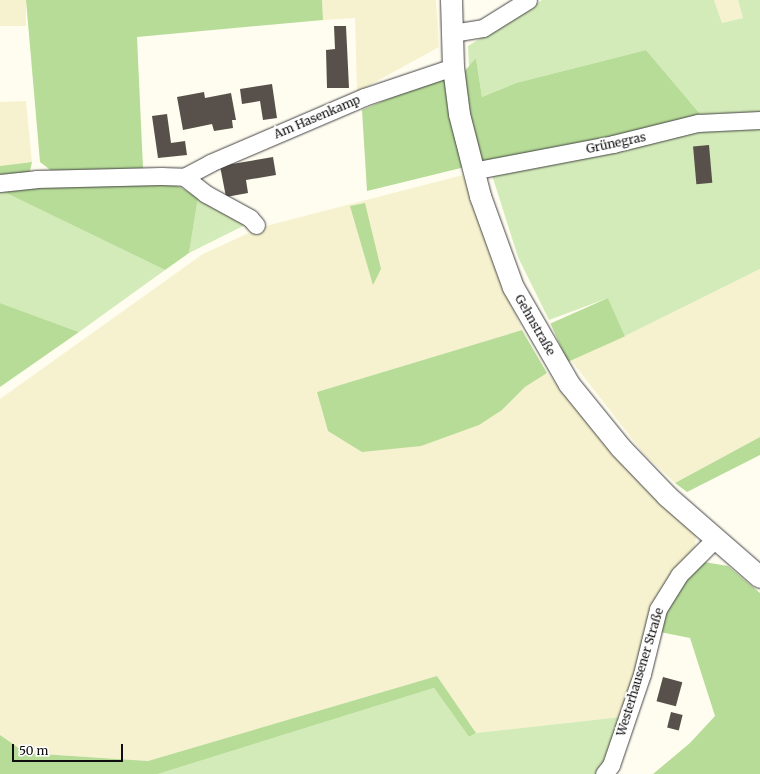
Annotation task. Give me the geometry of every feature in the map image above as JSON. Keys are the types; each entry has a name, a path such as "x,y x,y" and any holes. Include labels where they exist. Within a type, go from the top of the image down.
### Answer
{"street":[{"name":"Gehnstraße","path":"451,0 453,67 459,114 472,171 492,234 513,287 569,384 620,447 668,496 760,577"},
{"path":"452,33 483,28 528,0"},
{"name":"Am Hasenkamp","path":"184,177 210,163 364,97 453,67"},
{"name":"Grünegras","path":"472,171 613,144 698,123 760,120"},
{"path":"0,183 36,179 161,176 184,177 206,194 250,218 256,225"},
{"name":"Westerhausener Straße","path":"604,774 611,765 639,681 658,609 679,575 716,538"}],"shaded area":[{"path":"0,0 26,0 26,26 0,26"},
{"path":"322,0 436,0 439,47 357,92 355,18 323,20"},
{"path":"714,0 738,0 743,18 722,23"},
{"path":"26,101 32,162 0,166 0,102"},
{"path":"463,175 492,261 522,330 317,392 502,410 525,387 547,373 618,457 696,532 695,547 672,573 621,717 476,733 437,676 148,761 26,753 0,735 0,399 203,254 262,227"},
{"path":"760,269 760,437 675,483 643,453 570,359 625,336"}],"green space":[{"path":"26,0 322,0 323,20 137,37 143,168 53,172 40,162"},
{"path":"542,0 714,0 722,23 743,18 738,0 760,0 760,117 704,118 646,50 516,83 482,97 476,58 469,67 468,46"},
{"path":"646,50 702,116 607,141 461,168 367,191 362,110 433,80 463,73 476,58 482,97 516,83"},
{"path":"760,126 760,269 625,336 608,298 549,320 518,257 491,172 697,128"},
{"path":"32,162 29,175 0,178 0,166"},
{"path":"157,181 180,187 198,198 189,253 165,270 0,190 35,184"},
{"path":"0,190 165,270 79,332 0,303"},
{"path":"198,198 243,219 243,226 189,253"},
{"path":"365,203 381,269 373,285 350,206"},
{"path":"608,298 625,336 568,362 550,324"},
{"path":"0,303 79,332 0,387"},
{"path":"522,330 547,373 525,387 502,410 479,425 421,446 362,452 328,431 317,392"},
{"path":"760,437 760,455 687,492 675,483"},
{"path":"704,562 728,566 760,593 760,774 653,774 690,743 715,716 690,638 660,632 669,603 687,576"},
{"path":"437,676 476,733 469,737 434,688 158,774 0,774 0,735 26,753 148,761"},
{"path":"434,688 469,737 476,733 621,717 599,774 158,774"}],"building":[{"path":"334,26 346,26 349,88 327,88 326,50 335,49"},
{"path":"272,84 277,118 263,120 260,101 242,104 240,89"},
{"path":"204,92 205,98 231,93 236,120 232,120 233,128 214,131 212,124 183,130 177,97"},
{"path":"167,114 171,143 185,141 187,155 158,158 152,116"},
{"path":"709,145 712,183 696,184 693,146"},
{"path":"273,157 276,175 246,180 248,193 226,197 220,166"},
{"path":"663,677 682,682 676,706 657,701"},
{"path":"671,712 683,715 679,730 667,728"}]}
